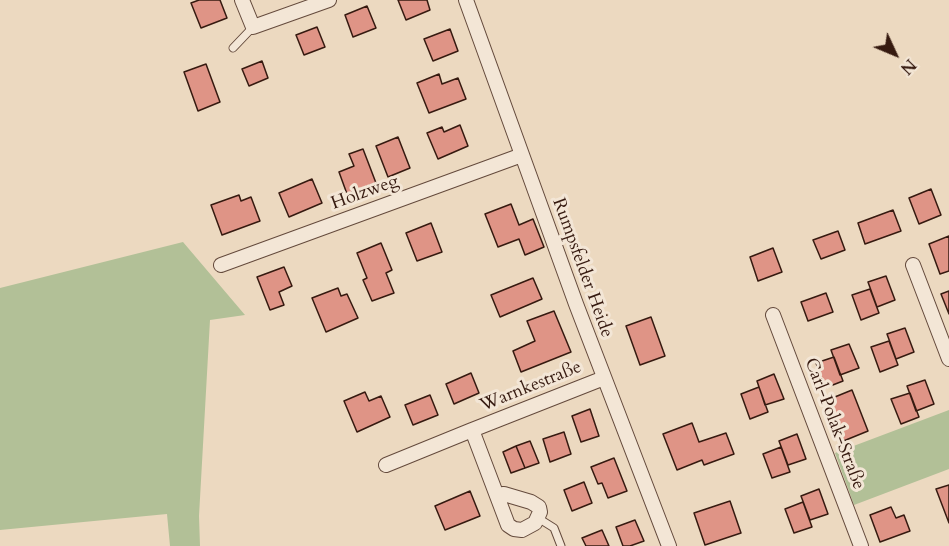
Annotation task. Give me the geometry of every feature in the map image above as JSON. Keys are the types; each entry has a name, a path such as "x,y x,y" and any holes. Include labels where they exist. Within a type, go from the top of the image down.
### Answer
{"street":[{"path":"242,0 253,27 328,0"},
{"name":"Rumpsfelder Heide","path":"466,0 604,378 669,546"},
{"name":"Holzweg","path":"221,265 522,155"},
{"path":"913,265 949,359"},
{"name":"Carl-Polak-Straße","path":"773,315 861,546"},
{"name":"Warnkestraße","path":"386,465 604,378"},
{"name":"Warnkestraße","path":"472,430 508,525 522,530 535,523 538,518"},
{"path":"498,495 504,494 531,502 539,507 538,518"}],"lane":[{"path":"233,48 253,27"},
{"path":"538,518 554,528 561,546"}],"green space":[{"path":"183,242 245,315 210,320 199,516 200,546 170,546 167,514 0,530 0,288"},
{"path":"949,410 949,469 854,505 835,453"}],"building":[{"path":"199,0 220,0 227,18 201,28 191,3"},
{"path":"398,0 427,0 430,10 406,20"},
{"path":"367,6 376,28 353,37 345,15"},
{"path":"317,27 325,47 304,55 296,35"},
{"path":"450,29 458,51 433,61 424,39"},
{"path":"262,61 268,78 249,86 242,69"},
{"path":"206,64 220,102 198,111 184,72"},
{"path":"439,74 442,84 458,78 466,99 429,113 417,83"},
{"path":"460,125 468,146 438,159 427,133 442,127 444,132"},
{"path":"398,137 410,168 388,177 376,146"},
{"path":"363,149 376,183 347,194 339,172 354,166 349,154"},
{"path":"312,179 322,203 289,217 279,193"},
{"path":"931,189 941,215 919,224 909,198"},
{"path":"239,195 241,201 251,197 260,221 222,235 211,205"},
{"path":"511,204 519,225 533,219 544,247 525,255 519,239 498,247 485,214"},
{"path":"893,210 901,231 865,244 858,223"},
{"path":"431,223 442,252 417,261 406,233"},
{"path":"838,231 845,250 821,259 813,240"},
{"path":"949,236 949,271 940,274 929,244"},
{"path":"381,243 392,270 386,273 394,293 372,301 363,280 367,278 357,253"},
{"path":"773,248 782,272 758,281 750,257"},
{"path":"284,267 292,286 279,292 284,305 270,310 257,277"},
{"path":"886,276 895,300 877,307 868,282"},
{"path":"533,278 542,299 500,317 491,295"},
{"path":"338,288 341,296 347,294 358,318 326,332 312,298"},
{"path":"870,289 879,313 861,320 852,295"},
{"path":"949,291 949,314 941,294"},
{"path":"826,293 833,312 808,321 801,302"},
{"path":"554,311 571,352 521,372 513,351 535,341 527,321"},
{"path":"651,317 665,356 640,365 626,326"},
{"path":"905,328 914,352 896,359 887,334"},
{"path":"889,341 898,365 880,372 871,347"},
{"path":"849,344 859,368 840,375 831,350"},
{"path":"834,357 843,381 825,388 816,363"},
{"path":"471,373 479,393 454,404 446,384"},
{"path":"774,374 784,399 765,405 757,381"},
{"path":"925,380 934,404 916,411 907,386"},
{"path":"759,387 768,412 750,419 741,394"},
{"path":"852,390 868,431 841,442 825,401"},
{"path":"365,392 369,401 381,396 390,417 357,432 344,401"},
{"path":"910,393 919,417 901,424 891,399"},
{"path":"430,395 438,415 413,425 405,405"},
{"path":"590,409 599,436 581,442 572,416"},
{"path":"692,423 699,442 726,433 734,454 704,465 702,460 677,470 663,434"},
{"path":"564,432 571,454 550,462 543,439"},
{"path":"797,434 806,459 788,465 779,441"},
{"path":"530,441 539,463 525,468 516,446"},
{"path":"516,446 525,468 511,473 503,452"},
{"path":"781,447 790,472 772,478 763,454"},
{"path":"614,458 627,491 608,498 602,483 598,484 591,467"},
{"path":"584,482 592,503 572,511 564,490"},
{"path":"949,485 949,523 936,489"},
{"path":"819,489 828,514 810,520 801,496"},
{"path":"470,491 480,516 445,530 435,506"},
{"path":"730,501 741,533 705,545 694,513"},
{"path":"803,502 812,527 794,533 785,509"},
{"path":"891,507 896,518 904,515 910,531 880,542 870,515"},
{"path":"635,520 644,541 623,546 616,527"},
{"path":"602,530 609,546 586,546 582,538"}]}
